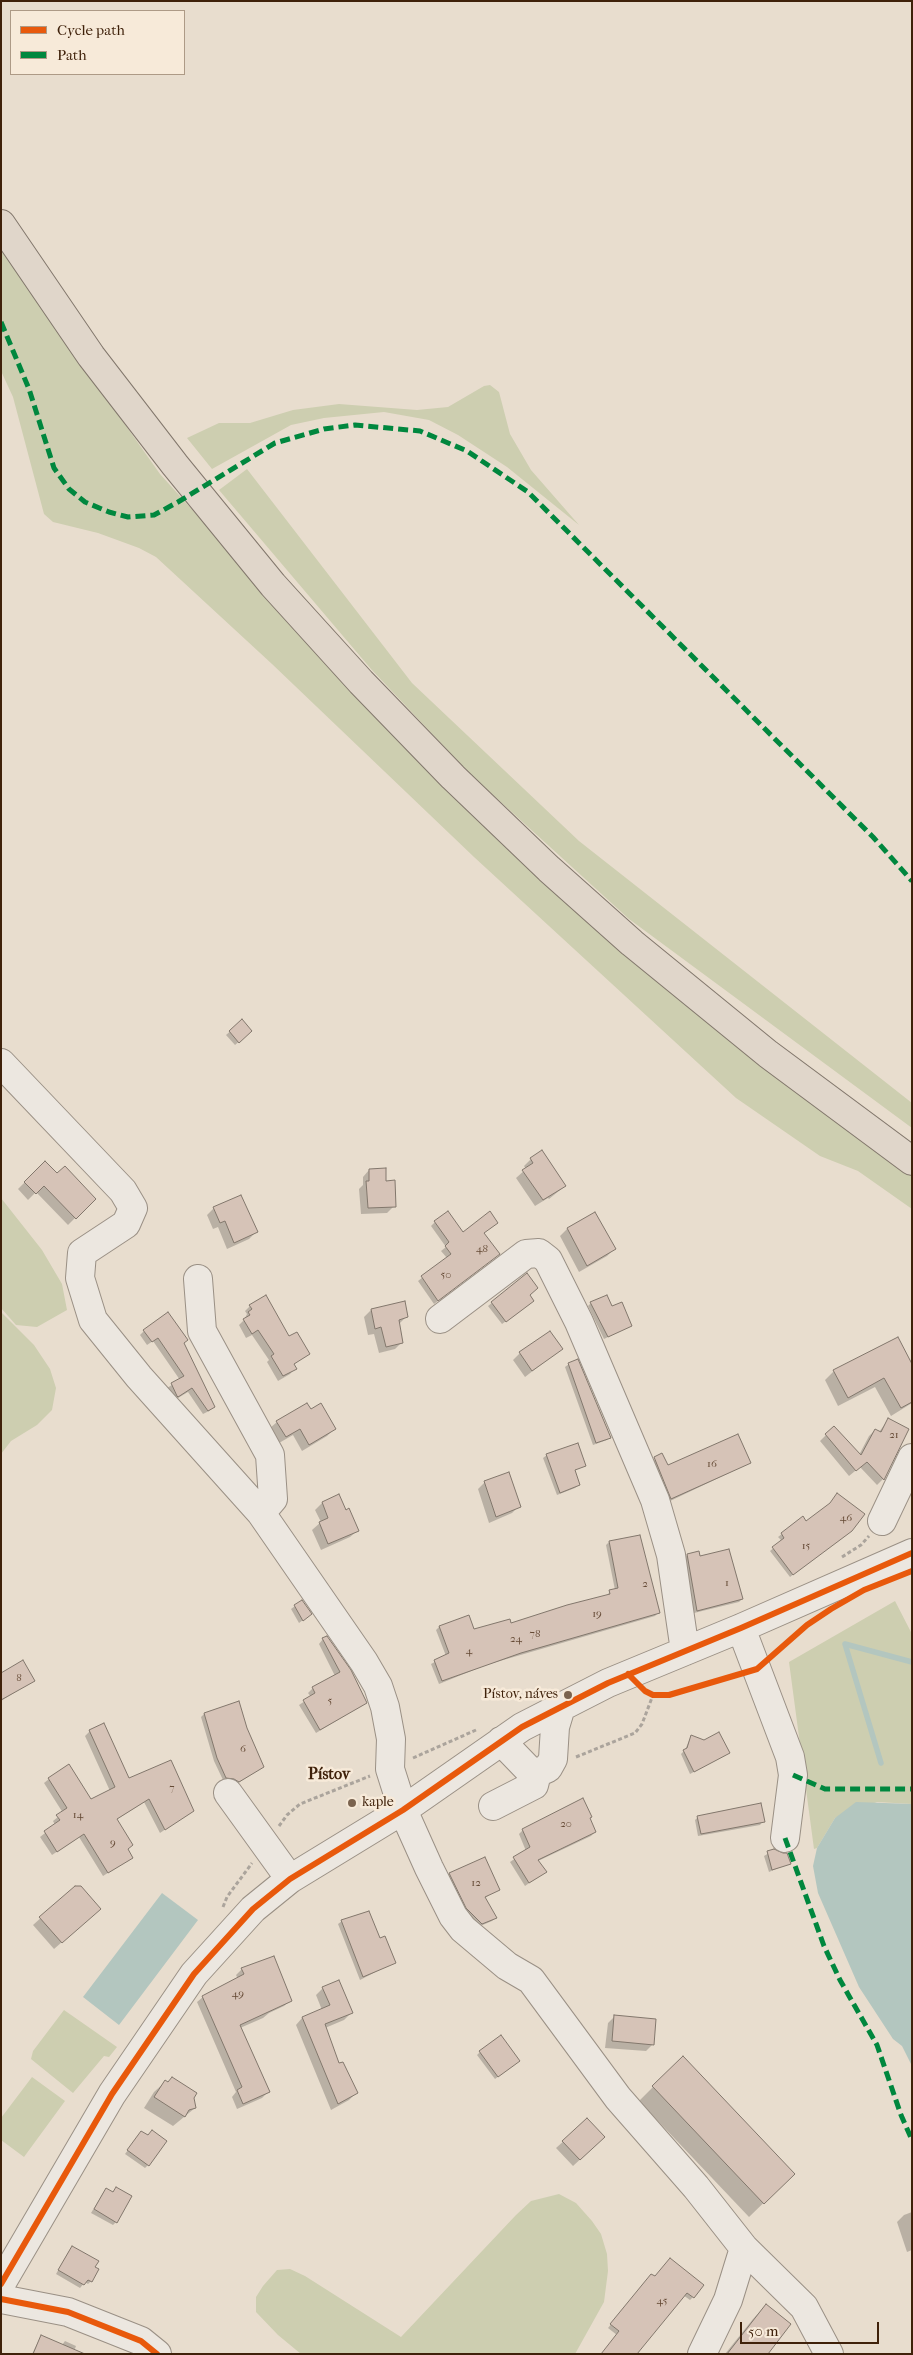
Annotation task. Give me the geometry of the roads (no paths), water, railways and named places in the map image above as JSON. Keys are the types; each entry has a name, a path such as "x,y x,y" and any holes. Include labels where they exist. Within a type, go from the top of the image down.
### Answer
{"main road":[{"path":"1,224 91,356 175,465 273,585 368,689 453,777 549,869 632,943 768,1054 912,1161"}],"street":[{"path":"1,1063 123,1191 134,1208 126,1224 82,1253 80,1278 93,1320 139,1377 261,1513 378,1686 385,1707 391,1739 390,1769 403,1810 428,1868 453,1916 463,1929 507,1966 531,1980 618,2098 696,2187 744,2248 804,2307 829,2354"},
{"path":"440,1318 526,1254 539,1253 548,1260 583,1331 655,1500 672,1555 685,1651"},
{"path":"198,1279 202,1331 270,1455 273,1499 261,1513"},
{"path":"882,1521 912,1458"},
{"path":"1,2284 112,2094 194,1974 253,1909 290,1879 403,1810 501,1741 561,1707 628,1674 742,1628 912,1553"},
{"path":"742,1628 790,1757 793,1774 785,1838"},
{"path":"493,1806 534,1785 545,1766 561,1707"},
{"path":"501,1741 529,1770 545,1766"},
{"path":"228,1793 290,1879"},
{"path":"702,2354 728,2300 744,2248"},
{"path":"1,2299 68,2312 141,2341 156,2354"}],"waterway":[{"path":"845,1644 881,1763"},
{"path":"845,1644 912,1662"}],"place":[{"name":"Pístov, náves","path":"568,1695"},
{"name":"kaple","path":"352,1803"}],"district":[{"name":"Pístov","path":"329,1775"}]}
